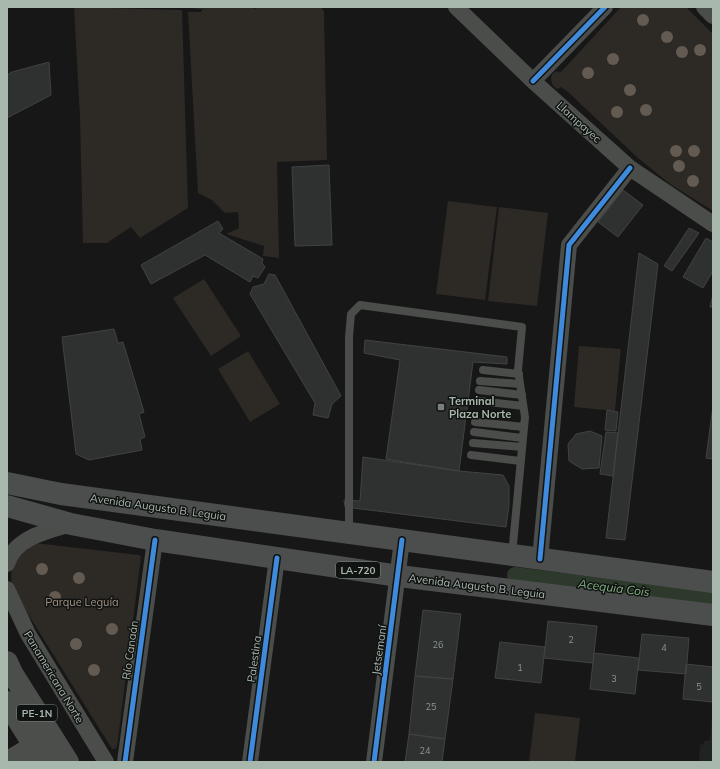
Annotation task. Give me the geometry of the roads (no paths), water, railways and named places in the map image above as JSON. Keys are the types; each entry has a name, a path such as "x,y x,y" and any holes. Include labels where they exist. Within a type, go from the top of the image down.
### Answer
{"highway":[{"name":"PE-1N","path":"7,662 12,673 68,762"},
{"name":"PE-1N","path":"7,702 40,754"},
{"path":"8,762 40,754"}],"main road":[{"name":"Avenida Augusto B. Leguia","path":"7,483 61,494 713,582"},
{"name":"Avenida Augusto B. Leguia","path":"7,506 71,524 155,540 398,576 713,614"},
{"path":"507,589 512,555"}],"street":[{"name":"Llampayec","path":"456,7 533,81 630,168 713,224"},
{"path":"533,81 605,7"},
{"path":"704,7 713,16"},
{"path":"540,559 569,245 630,168"},
{"path":"7,564 14,549 31,537 48,530 71,524"},
{"name":"Río Canaán","path":"125,762 155,540"},
{"name":"Jetsemaní","path":"374,762 402,540"},
{"name":"Palestina","path":"250,762 277,558"},
{"name":"Panamericana Norte","path":"7,589 28,634 106,762"}],"lane":[{"path":"349,533 349,337 351,314 360,306 522,327 519,374 525,417 512,555"},
{"path":"483,370 519,374"},
{"path":"480,381 520,384"},
{"path":"479,390 522,394"},
{"path":"479,401 523,406"},
{"path":"475,422 524,427"},
{"path":"474,432 523,438"},
{"path":"473,442 522,447"},
{"path":"471,455 520,462"}],"waterway":[{"name":"Acequia Cois","path":"515,575 713,600"}],"place":[{"name":"Terminal Plaza Norte","path":"441,407"}],"park label":[{"name":"Parque Leguía","path":"82,602"}]}
